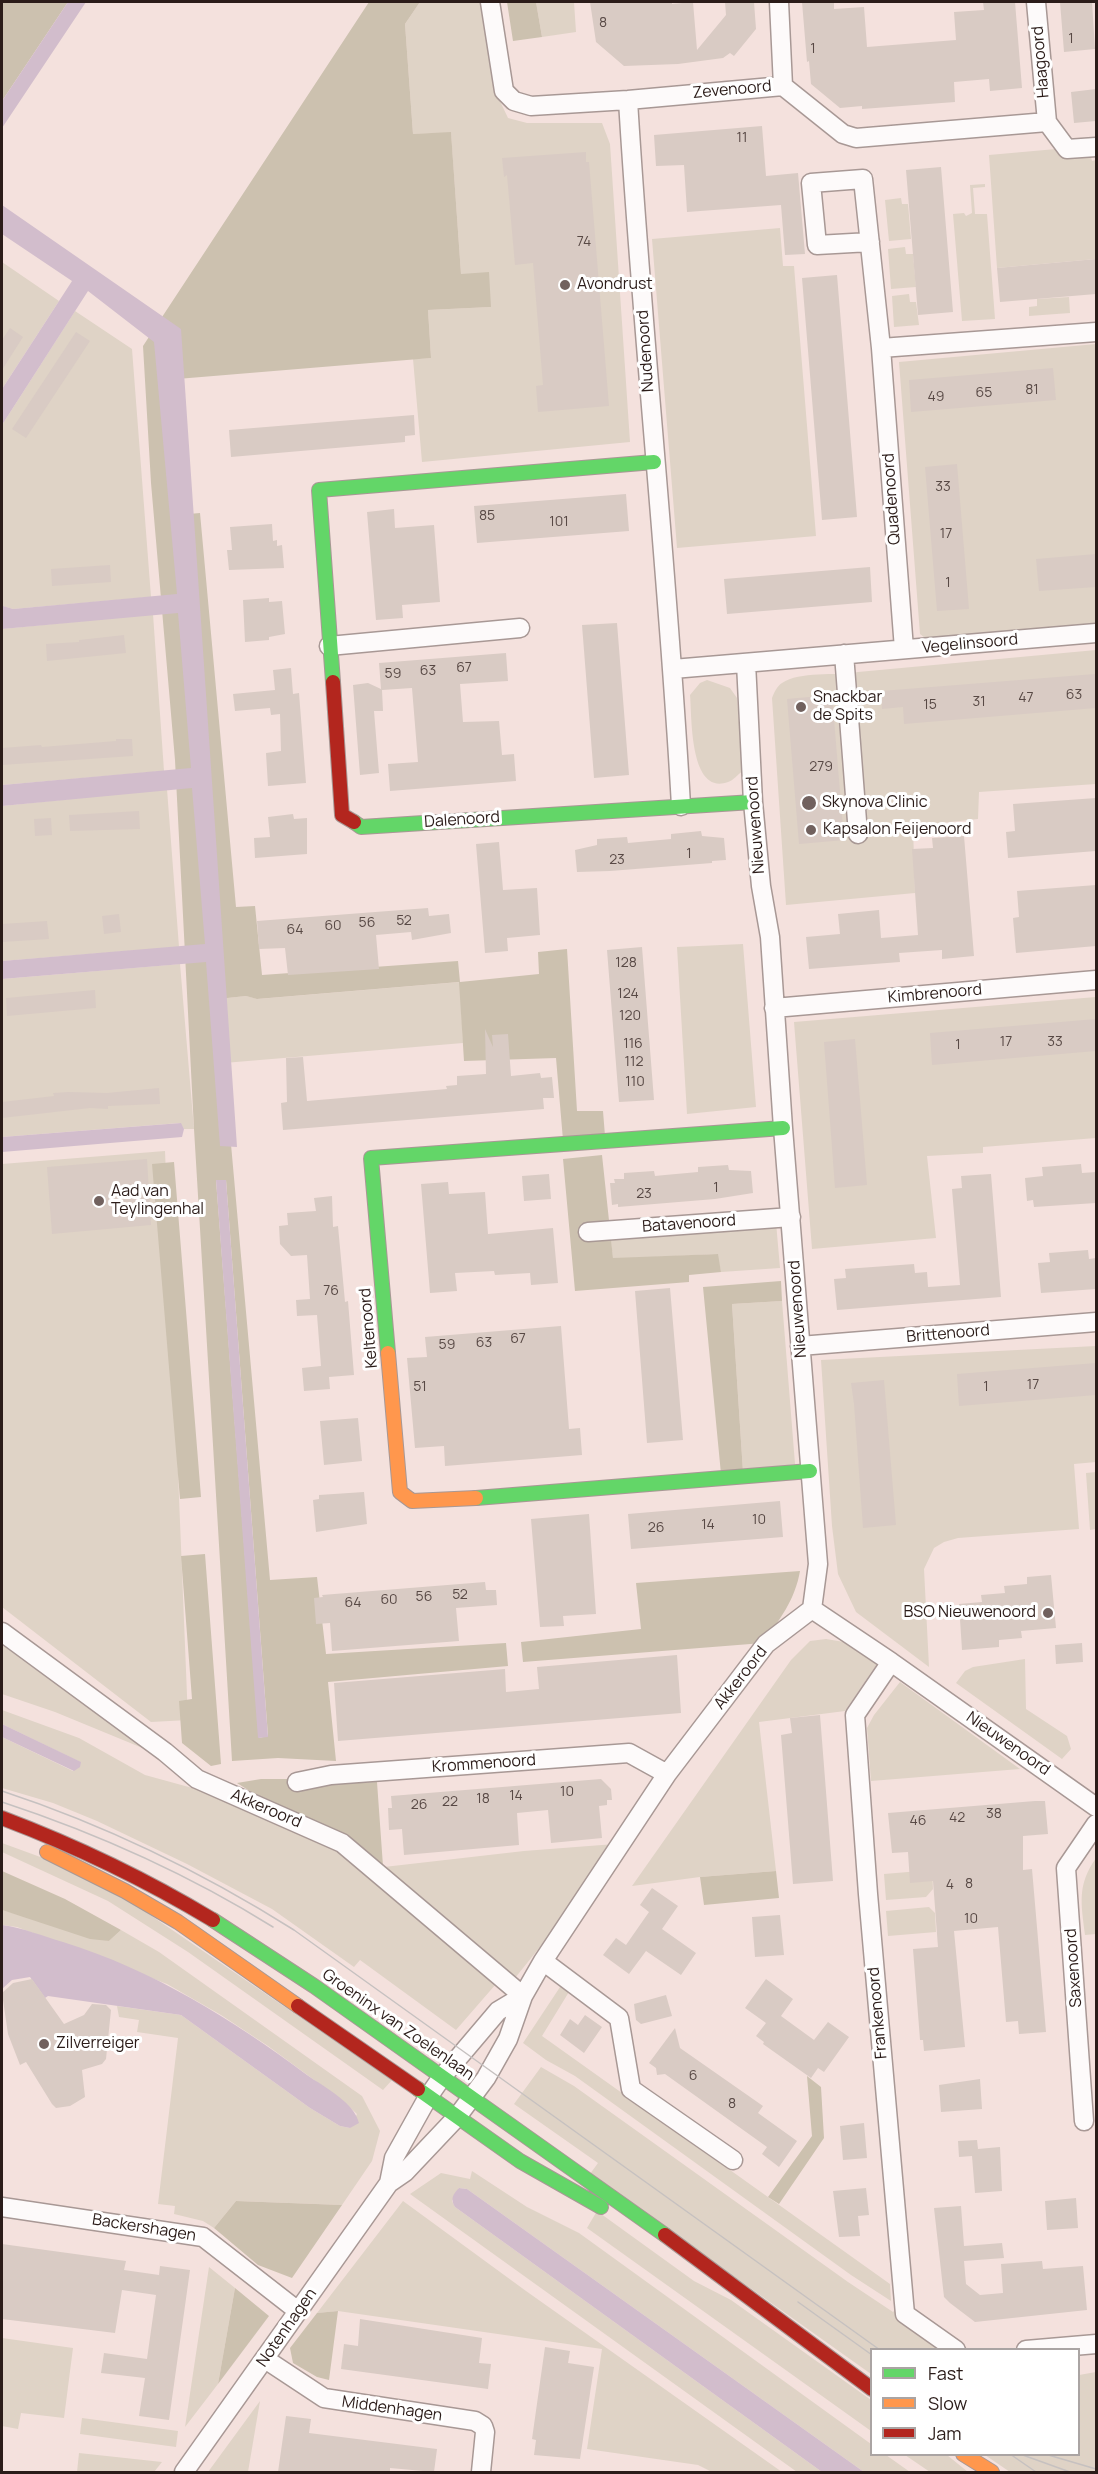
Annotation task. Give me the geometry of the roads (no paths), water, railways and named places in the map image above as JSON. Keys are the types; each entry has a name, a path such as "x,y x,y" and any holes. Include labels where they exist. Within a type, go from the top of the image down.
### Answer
{"street":[{"name":"Zevenoord","path":"490,2 504,91 514,101 531,106 783,86 843,134 856,138 1047,122"},
{"path":"779,2 783,86"},
{"name":"Haagoord","path":"1036,2 1047,122"},
{"name":"Nudenoord","path":"628,100 654,462 673,669"},
{"path":"1047,122 1067,149 1096,147"},
{"name":"Quadenoord","path":"870,242 817,245 811,183 863,179 870,242 881,348 904,649"},
{"path":"881,348 1096,332"},
{"name":"Dalenoord","path":"654,462 319,490 342,815 361,827 753,802"},
{"path":"329,646 520,628"},
{"name":"Vegelinsoord","path":"673,669 1096,633"},
{"path":"844,654 858,834"},
{"name":"Nieuwenoord","path":"746,663 753,802 761,886 770,937 818,1564 812,1609 891,1662 1096,1808"},
{"path":"673,669 681,806"},
{"name":"Kimbrenoord","path":"774,1008 1096,980"},
{"name":"Keltenoord","path":"783,1128 371,1158 400,1492 412,1502 510,1497 810,1471"},
{"name":"Batavenoord","path":"588,1232 791,1217"},
{"name":"Brittenoord","path":"800,1346 1096,1322"},
{"name":"Akkeroord","path":"457,2117 486,2078 508,2039 523,1996 543,1961 667,1774 766,1644 812,1609"},
{"name":"Akkeroord","path":"2,1632 165,1752 197,1779 342,1843 523,1996"},
{"name":"Frankenoord","path":"891,1662 855,1715 868,1894 904,2303 905,2313 955,2348"},
{"name":"Krommenoord","path":"297,1782 331,1775 629,1754 667,1774"},
{"name":"Groeninx van Zoelenlaan","path":"2,1818 89,1851 149,1880 263,1950 699,2259 751,2301 870,2388"},
{"name":"Saxenoord","path":"1084,2121 1066,1868 1096,1824"},
{"path":"38,1848 125,1890 178,1922 238,1961 520,2161 617,2219"},
{"path":"543,1961 619,2018 631,2089 733,2160"},
{"name":"Akkeroord","path":"428,2097 498,2011 523,1996"},
{"name":"Notenhagen","path":"389,2183 394,2158 428,2097"},
{"name":"Notenhagen","path":"184,2472 389,2183 405,2172 457,2117"},
{"name":"Backershagen","path":"2,2207 203,2237 298,2311"},
{"name":"Groeninx van Zoelenlaan","path":"673,2259 692,2272 751,2301"},
{"path":"1040,2348 1096,2344"},
{"name":"Middenhagen","path":"265,2359 324,2398 476,2421 483,2426 485,2432 481,2472"},
{"path":"973,2463 992,2472"}],"tram line":[{"path":"2,1791 78,1819 188,1869 294,1930 877,2348"},
{"path":"2,1802 72,1827 141,1856 208,1889 273,1927"},
{"path":"798,2302 870,2354"},
{"path":"1013,2456 1036,2472"},
{"path":"1026,2456 1070,2472"},
{"path":"1052,2456 1096,2469"}],"place":[{"name":"Avondrust","path":"565,285"},
{"name":"Snackbar de Spits","path":"801,707"},
{"name":"Skynova Clinic","path":"809,803"},
{"name":"Kapsalon Feijenoord","path":"811,830"},
{"name":"Aad van Teylingenhal","path":"99,1201"},
{"name":"BSO Nieuwenoord","path":"1048,1613"},
{"name":"Zilverreiger","path":"44,2044"}]}
